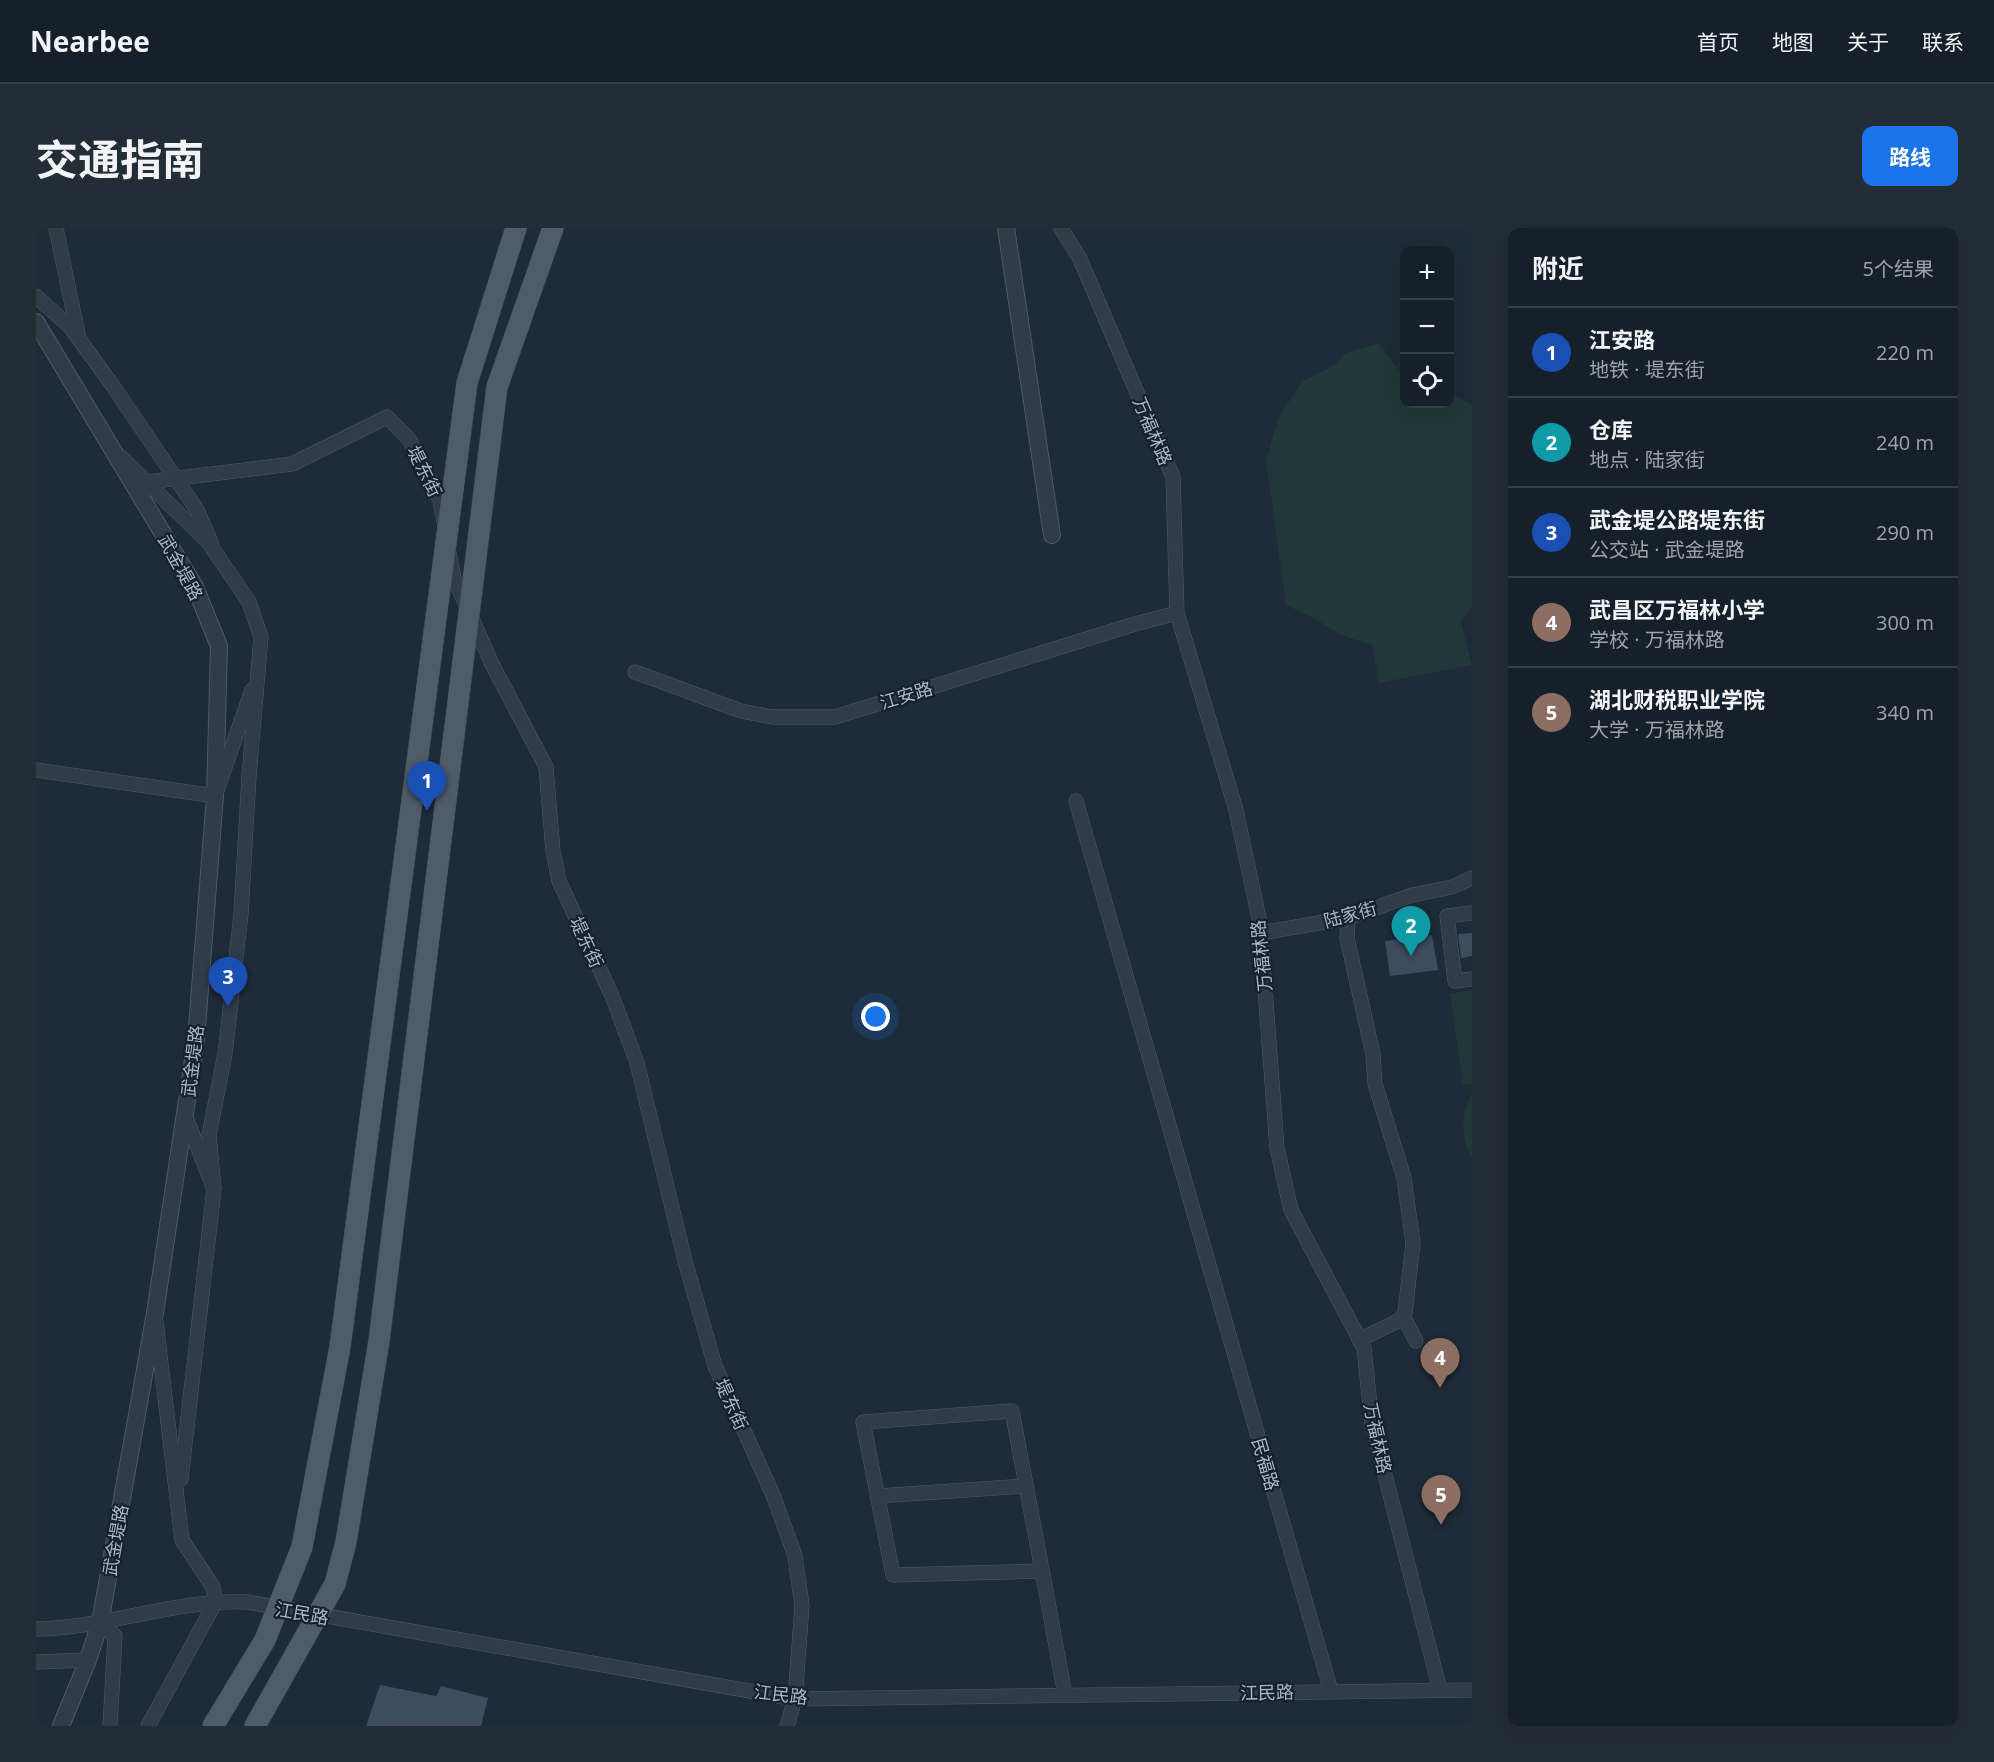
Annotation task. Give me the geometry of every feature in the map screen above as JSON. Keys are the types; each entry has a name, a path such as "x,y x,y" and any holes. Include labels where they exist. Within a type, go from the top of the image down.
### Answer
{"main road":[{"path":"213,1726 265,1640 302,1546 340,1347 467,383 516,228"},
{"path":"255,1726 335,1584 346,1542 379,1341 497,387 553,228"}],"street":[{"path":"56,228 79,338"},
{"path":"1006,228 1052,535"},
{"name":"万福林路","path":"1061,228 1080,259 1173,477 1177,613 1236,810 1261,933 1277,1148 1291,1210 1364,1348 1372,1424 1440,1690"},
{"path":"36,296 79,338 197,510 216,555"},
{"name":"武金堤路","path":"36,322 195,587 219,646 215,796 196,1040 155,1314 100,1623 88,1660 61,1726"},
{"name":"堤东街","path":"147,482 292,464 387,417 409,439 440,500 454,578 492,664 546,766 553,851 560,880 613,998 637,1063 685,1261 715,1366 773,1495 795,1556 802,1606 795,1699 787,1726"},
{"path":"112,449 209,543 249,602 261,637 249,776 241,914 225,1054 209,1135 214,1189 178,1505"},
{"name":"江安路","path":"635,672 741,711 772,717 835,717 1134,624 1177,613"},
{"path":"36,770 215,796 260,669"},
{"name":"民福路","path":"1076,801 1331,1691"},
{"name":"陆家街","path":"1261,933 1348,918 1412,895 1452,886 1472,878"},
{"path":"1472,913 1447,916 1455,981 1472,979"},
{"path":"1348,918 1347,938 1373,1054 1375,1084 1404,1178 1413,1243 1412,1269 1403,1316 1400,1320 1359,1340"},
{"path":"185,1115 214,1189"},
{"path":"148,1726 216,1601 213,1587 182,1540 155,1314"},
{"path":"1403,1316 1416,1341"},
{"path":"1042,1571 893,1575 863,1422 1012,1411 1042,1571 1065,1695"},
{"path":"878,1496 1026,1486"},
{"name":"江民路","path":"36,1629 100,1623 216,1601 247,1602 795,1699 1472,1690"},
{"path":"100,1623 115,1636 110,1726"},
{"path":"36,1662 88,1660"}],"green space":[{"path":"1379,343 1400,371 1400,408 1454,408 1454,395 1472,405 1472,607 1461,622 1472,665 1379,683 1372,645 1341,635 1286,605 1266,460 1279,416 1303,381 1333,366 1346,353"},
{"path":"1472,990 1472,1084 1463,1085 1450,994"},
{"path":"1472,1093 1472,1157 1465,1142 1463,1125"}],"building":[{"path":"1472,933 1472,956 1461,958 1458,934"},
{"path":"1432,935 1438,970 1390,976 1385,941"},
{"path":"380,1685 436,1696 441,1686 488,1698 481,1726 366,1726"}],"place":[{"name":"江安路","path":"427,811"},
{"name":"仓库","path":"1411,956"},
{"name":"武金堤公路堤东街","path":"228,1007"},
{"name":"武昌区万福林小学","path":"1440,1388"},
{"name":"湖北财税职业学院","path":"1441,1525"}]}
